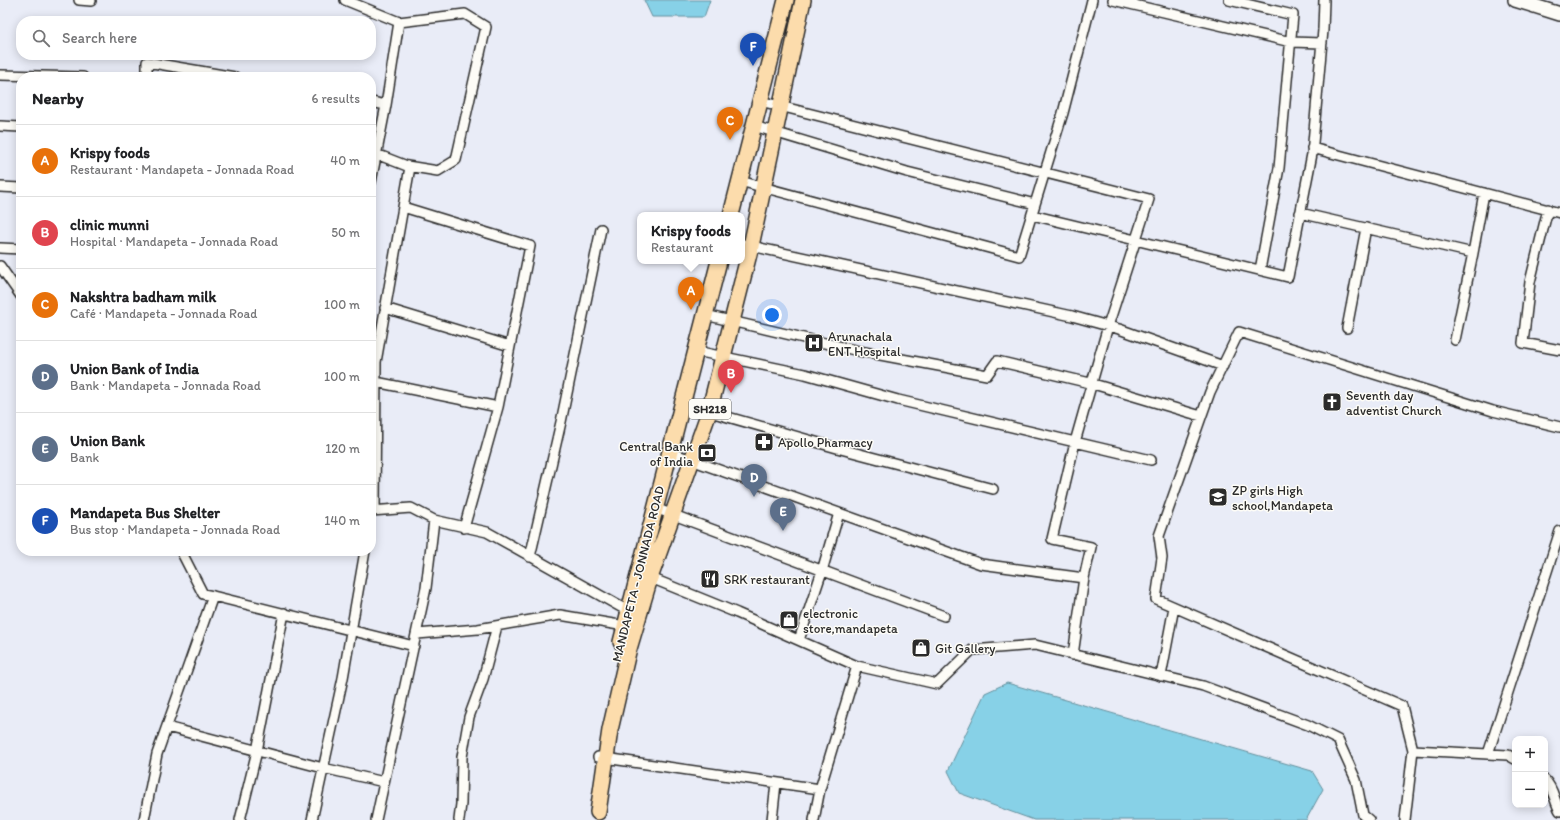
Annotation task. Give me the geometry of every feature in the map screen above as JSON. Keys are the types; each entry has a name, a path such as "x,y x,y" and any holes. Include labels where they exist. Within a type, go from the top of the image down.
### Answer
{"main road":[{"path":"732,212 786,0"},
{"name":"SH218","path":"746,245 762,187 803,0"},
{"name":"MANDAPETA - JONNADA ROAD","path":"598,816 596,769 602,758 603,716 628,611 644,575 655,508 718,264"},
{"name":"SH218","path":"602,758 628,652 644,575 672,515 709,412 733,321 743,264"}],"street":[{"path":"79,0 91,1"},
{"path":"345,0 399,22 465,14 486,27 456,160 438,171 410,167 376,154"},
{"path":"740,181 1019,256 1063,113 1092,0"},
{"path":"1113,0 1291,42 1322,43"},
{"path":"1230,0 1293,15 1279,168 1260,270"},
{"path":"1032,215 1288,277 1312,148 1322,43 1324,0"},
{"path":"1524,1 1560,14"},
{"path":"376,142 386,105 399,22"},
{"path":"147,72 147,62 206,72"},
{"path":"0,75 16,75"},
{"path":"760,101 1149,199 1108,326 1075,442 1052,539 1091,548 1084,578 1073,655"},
{"path":"376,103 386,105"},
{"path":"0,126 16,127"},
{"path":"754,126 907,172 1035,204"},
{"path":"1312,148 1560,212"},
{"path":"376,362 410,167"},
{"path":"0,187 16,188"},
{"path":"1455,340 1484,193"},
{"path":"403,207 530,246 498,407 464,528"},
{"path":"1548,209 1530,282 1523,343 1560,350"},
{"path":"1300,213 1473,253"},
{"path":"1347,328 1366,228"},
{"path":"530,556 561,422 601,229"},
{"path":"746,245 1072,316 1108,326 1223,366"},
{"path":"0,248 16,249"},
{"path":"0,266 16,289"},
{"path":"385,308 510,346"},
{"path":"705,315 859,351 987,375 997,361 1092,384 1201,416"},
{"path":"1406,820 1413,750 1402,706 1156,599 1162,558 1159,536 1210,392 1239,332 1493,411 1560,427"},
{"path":"696,351 805,374 898,400 1151,460"},
{"path":"376,382 498,407"},
{"path":"682,404 837,448 993,489"},
{"path":"670,452 981,564 1084,578"},
{"path":"376,512 411,508 434,520 487,532 628,611"},
{"path":"655,508 944,616"},
{"path":"798,640 822,570 839,513"},
{"path":"376,820 426,588 434,520"},
{"path":"1488,754 1560,531"},
{"path":"184,556 203,594 414,646"},
{"path":"312,820 343,678 364,556"},
{"path":"644,575 737,613 857,666 937,684 972,650 1035,645 1203,686 1308,725 1338,740 1356,780 1363,815 1369,820"},
{"path":"144,820 156,754 213,596"},
{"path":"1161,676 1174,607"},
{"path":"250,820 240,819 256,751 284,613"},
{"path":"417,634 478,629 560,615 625,626"},
{"path":"459,820 463,750 469,717 483,678 497,626"},
{"path":"814,820 820,790 857,666"},
{"path":"166,727 323,768 384,782"},
{"path":"1413,750 1508,755 1512,757"},
{"path":"602,758 820,790"},
{"path":"772,820 776,783"},
{"path":"1548,785 1560,811"}],"water":[{"path":"644,0 710,0 704,17 652,17"},
{"path":"1007,683 1312,771 1323,789 1306,820 1034,820 959,793 948,771 985,693"}],"place":[{"name":"Mandapeta Bus Shelter","path":"753,66"},
{"name":"Nakshtra badham milk","path":"730,140"},
{"name":"Krispy foods","path":"691,310"},
{"name":"Arunachala ENT Hospital","path":"814,343"},
{"name":"clinic munni","path":"731,393"},
{"name":"Seventh day adventist Church","path":"1332,402"},
{"name":"Apollo Pharmacy","path":"764,442"},
{"name":"Central Bank of India","path":"707,453"},
{"name":"Union Bank of India","path":"754,497"},
{"name":"ZP girls High school,Mandapeta","path":"1218,497"},
{"name":"Union Bank","path":"783,531"},
{"name":"SRK restaurant","path":"710,579"},
{"name":"electronic store,mandapeta","path":"789,620"},
{"name":"Git Gallery","path":"921,648"}]}
